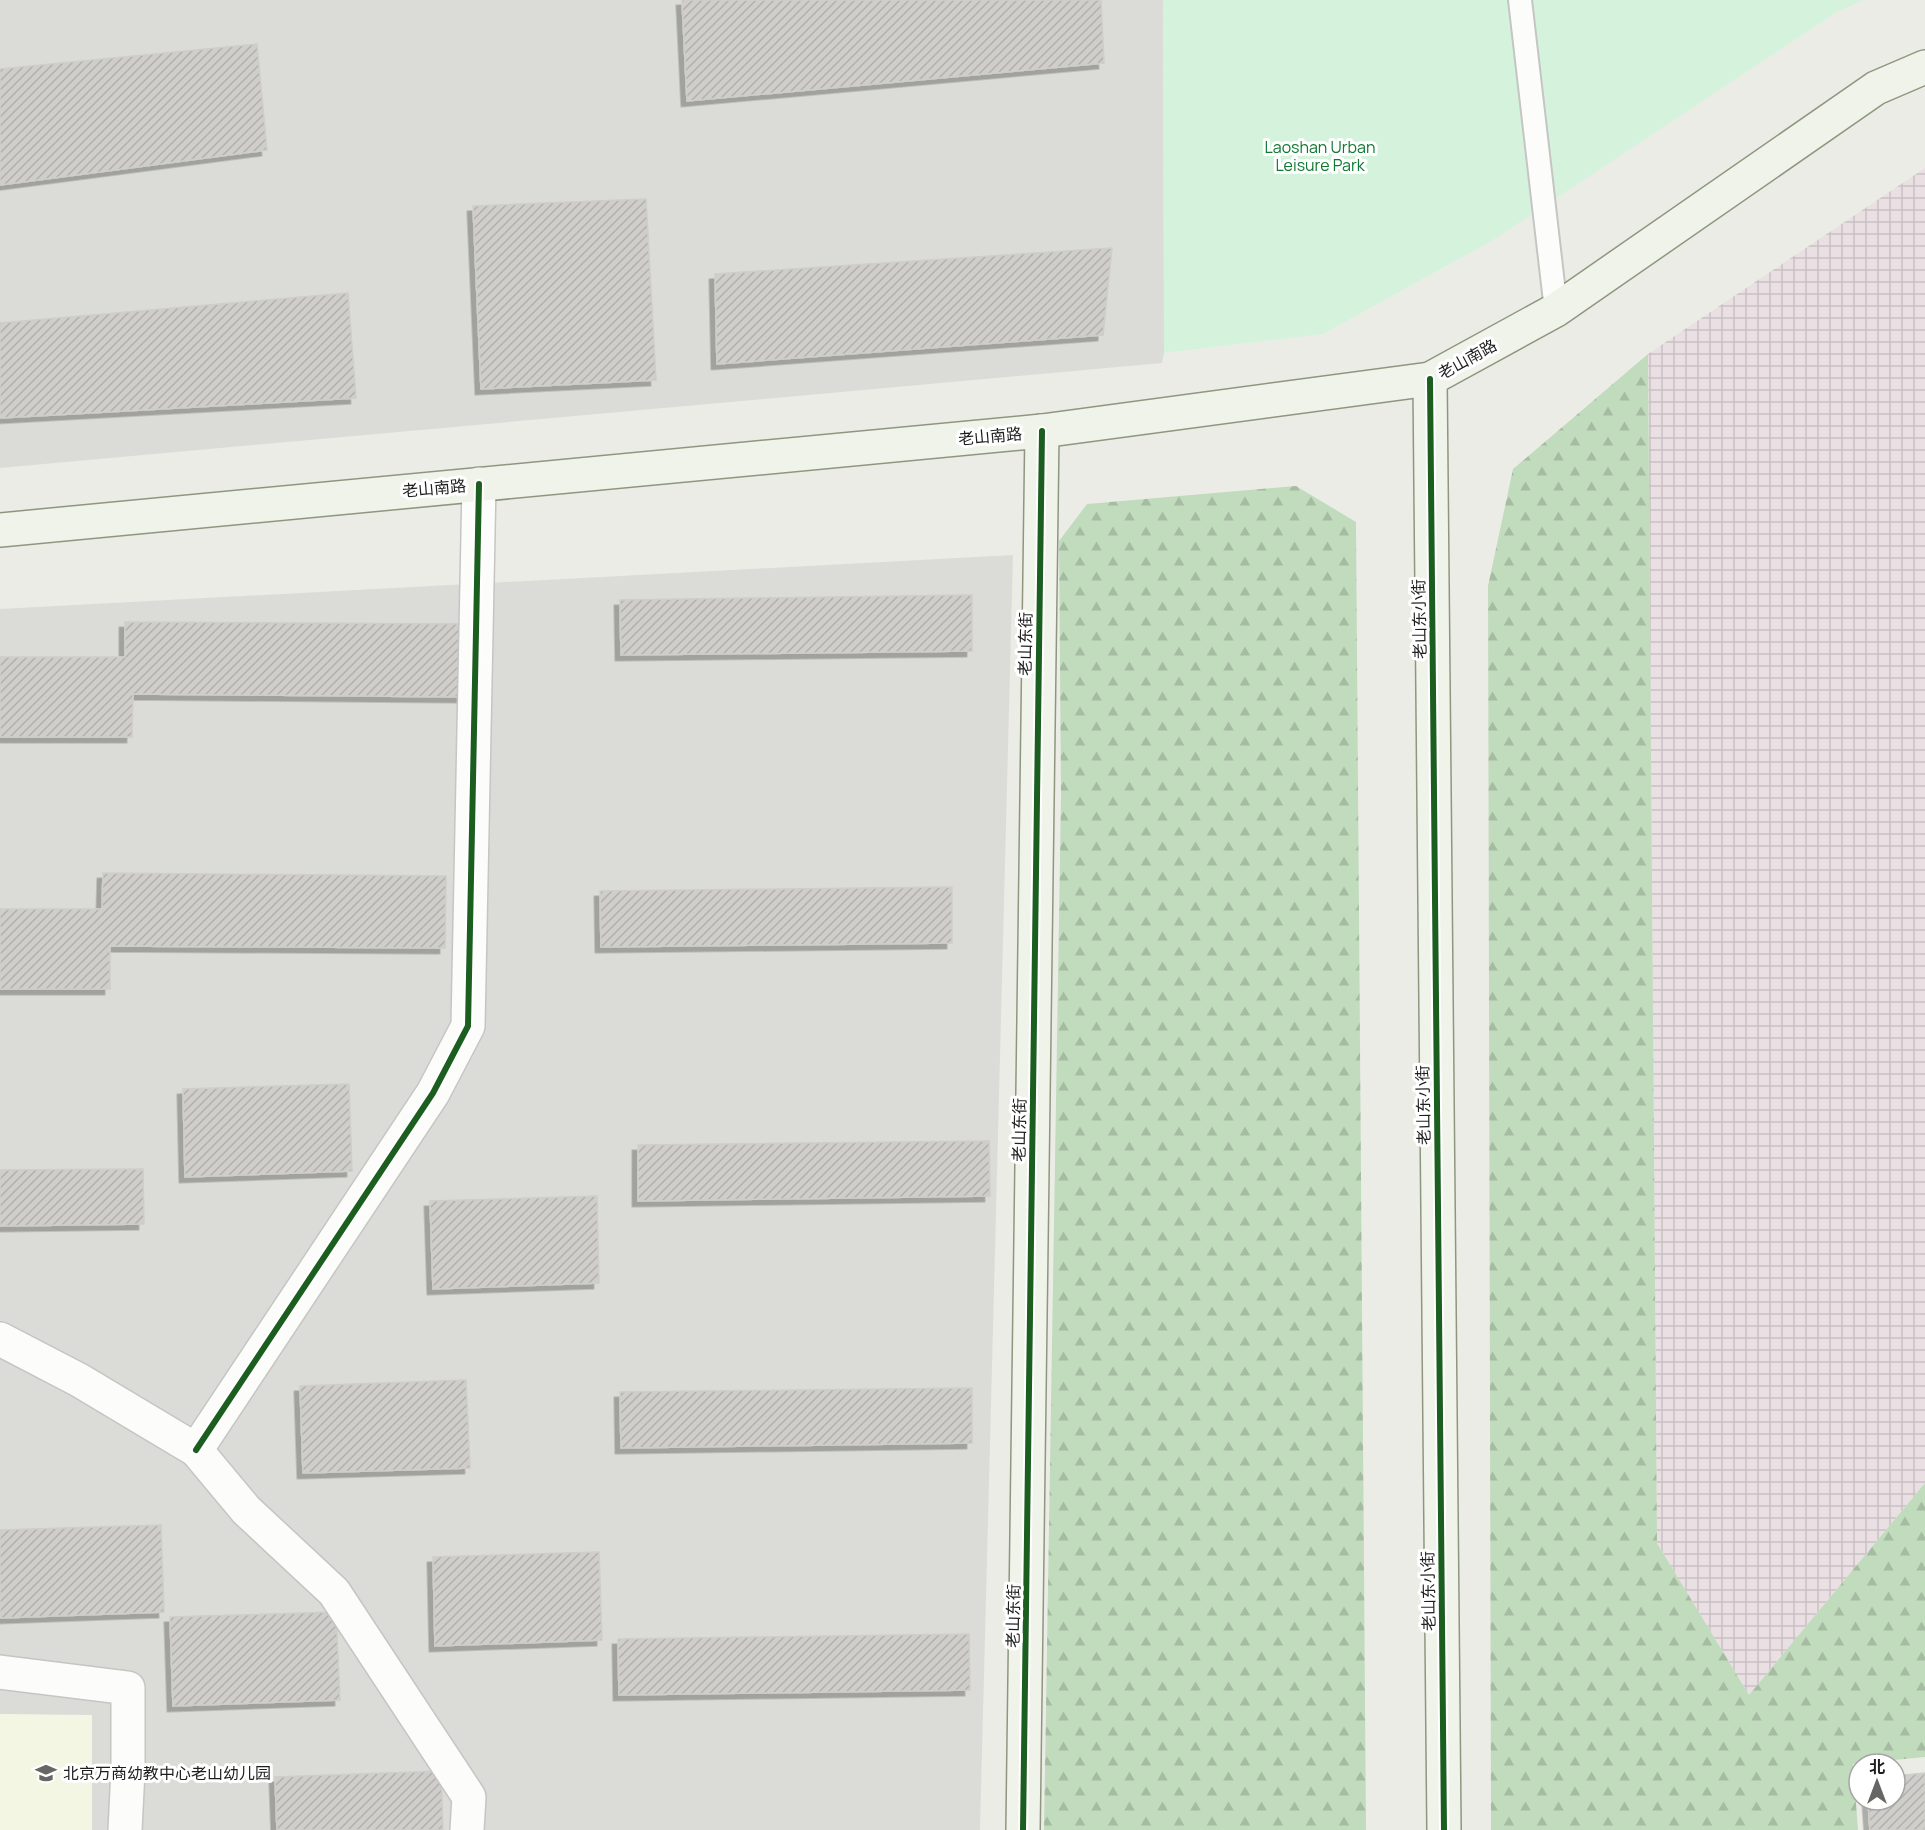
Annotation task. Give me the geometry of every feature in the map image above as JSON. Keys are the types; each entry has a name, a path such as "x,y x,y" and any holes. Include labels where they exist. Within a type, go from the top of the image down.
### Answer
{"street":[{"name":"老山南路","path":"0,530 1042,431 1430,379 1556,310 1876,88 1925,68"},
{"name":"老山东小街","path":"1430,379 1444,1830"},
{"name":"老山东街","path":"1023,1830 1042,431"},
{"path":"196,1450 433,1093 468,1026 479,484"},
{"path":"0,1339 79,1380 196,1450 246,1510 334,1592 469,1797 467,1830"},
{"path":"0,1672 128,1688 125,1830"}],"lane":[{"path":"1520,0 1556,310"}],"shaded area":[{"path":"0,0 1163,0 1164,353 1162,363 0,468"},
{"path":"1925,168 1925,1483 1749,1695 1657,1543 1648,354"},
{"path":"1013,555 980,1830 92,1830 92,1716 0,1714 0,609"},
{"name":"北京万商幼教中心老山幼儿园","path":"0,1714 92,1715 92,1830 0,1830"}],"green space":[{"name":"Laoshan Urban Leisure Park","path":"1163,0 1864,0 1837,12 1493,240 1323,334 1164,353"},
{"path":"1648,354 1657,1543 1749,1695 1925,1483 1925,1757 1907,1759 1907,1752 1847,1752 1847,1812 1857,1812 1858,1830 1491,1830 1488,586 1513,469"},
{"path":"1296,486 1356,522 1366,1830 1044,1830 1061,797 1059,541 1087,504"}],"building":[{"path":"682,0 1101,0 1104,63 687,101"},
{"path":"257,44 267,150 0,185 0,69"},
{"path":"646,199 656,380 481,389 473,206"},
{"path":"1112,248 1103,335 717,364 715,274"},
{"path":"348,293 356,398 0,418 0,323"},
{"path":"972,595 972,651 621,655 620,600"},
{"path":"125,622 468,624 468,697 133,694 132,737 0,737 0,657 125,657"},
{"path":"103,873 446,876 445,948 110,946 110,989 0,989 0,909 102,909"},
{"path":"952,887 952,943 601,947 600,891"},
{"path":"349,1084 352,1171 185,1177 183,1089"},
{"path":"989,1141 990,1196 638,1201 638,1145"},
{"path":"143,1169 144,1224 0,1226 0,1170"},
{"path":"597,1196 599,1283 433,1289 430,1201"},
{"path":"466,1380 470,1468 303,1473 300,1386"},
{"path":"972,1388 972,1443 621,1448 620,1392"},
{"path":"161,1525 164,1612 0,1618 0,1530"},
{"path":"599,1552 602,1640 435,1646 433,1557"},
{"path":"336,1612 340,1700 173,1706 170,1617"},
{"path":"969,1634 970,1690 619,1695 618,1639"},
{"path":"441,1771 443,1830 277,1830 275,1777"},
{"path":"1925,1773 1925,1830 1870,1830 1869,1812 1907,1812 1907,1775"}],"cycle path":[{"path":"1430,379 1444,1830"},
{"path":"1023,1830 1042,431"},
{"path":"196,1450 433,1093 468,1026 479,484"}],"place":[{"name":"北京万商幼教中心老山幼儿园","path":"46,1773"}]}
